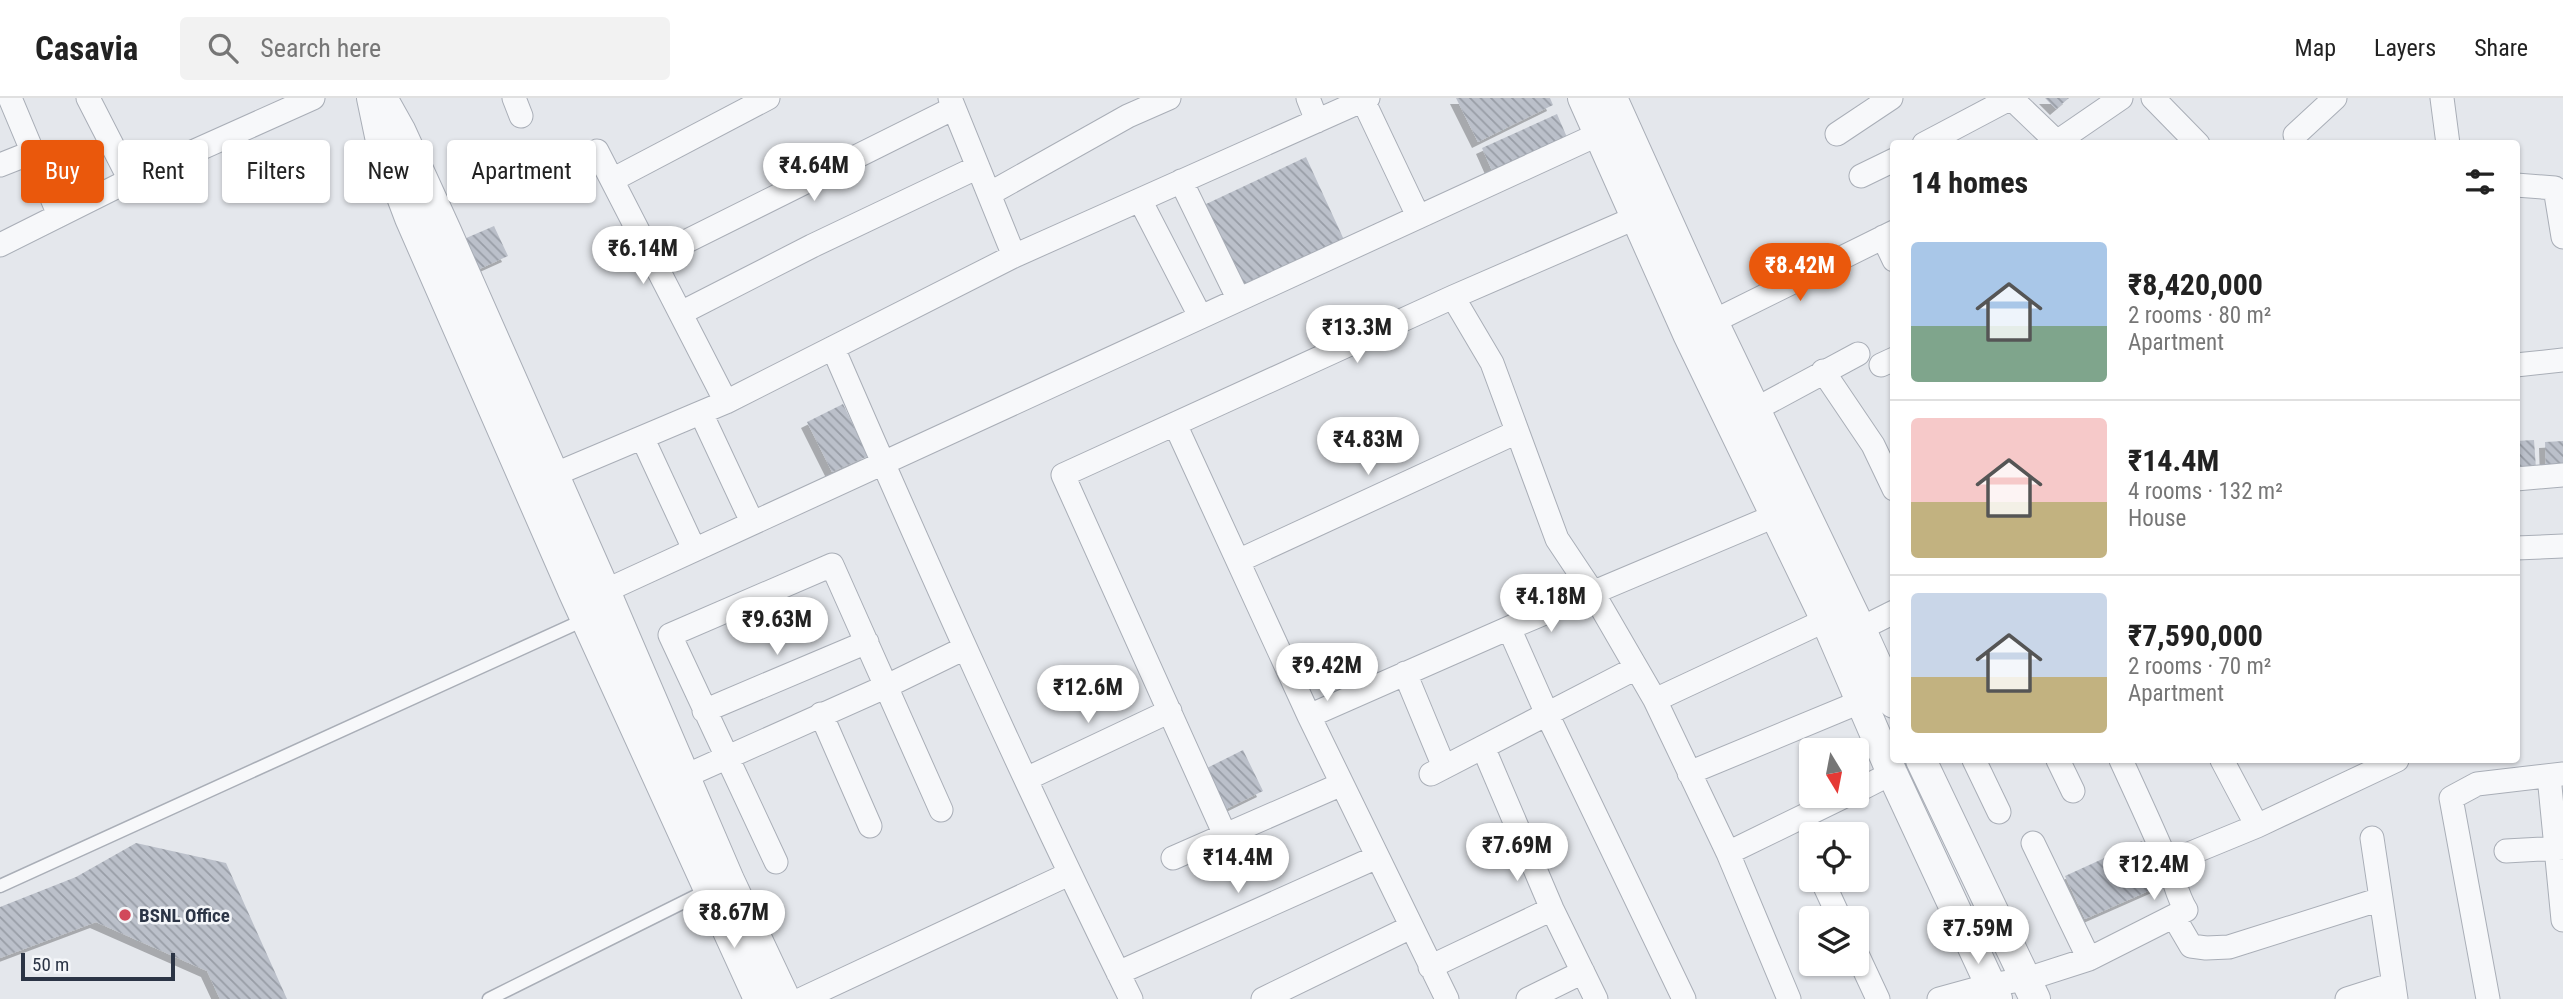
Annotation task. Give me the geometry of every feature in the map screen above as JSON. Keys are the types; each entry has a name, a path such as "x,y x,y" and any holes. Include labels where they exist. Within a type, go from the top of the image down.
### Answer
{"street":[{"path":"10,98 28,140"},
{"path":"208,145 313,98"},
{"path":"372,98 380,141 410,218 601,605 719,885 759,999"},
{"path":"382,98 400,130 541,480"},
{"path":"612,180 768,98"},
{"path":"989,194 1128,116 1169,98"},
{"path":"1308,98 1317,121"},
{"path":"1583,98 1635,218 1701,328 1756,409 1840,630 1860,702 1993,992"},
{"path":"1612,98 1777,516 1840,630 1890,698"},
{"path":"1837,134 1891,98"},
{"path":"1932,140 2011,98 2054,140"},
{"path":"2061,140 2121,98"},
{"path":"2153,98 2193,140"},
{"path":"2295,135 2335,98"},
{"path":"2442,98 2447,140"},
{"path":"541,480 726,402 1014,256 1366,99 1418,216"},
{"path":"94,100 118,152"},
{"path":"653,258 952,103 1014,256"},
{"path":"601,605 694,549 1599,134"},
{"path":"597,150 726,402"},
{"path":"0,165 21,157"},
{"path":"1861,176 1890,162"},
{"path":"681,313 978,167"},
{"path":"1181,181 1238,298"},
{"path":"0,245 118,186"},
{"path":"2520,186 2555,188 2563,237"},
{"path":"1140,200 1200,316"},
{"path":"54,203 59,215"},
{"path":"1225,835 1063,475 1453,297 1635,218"},
{"path":"1701,328 1888,235"},
{"path":"1453,297 1492,363 1557,539 1594,593 1655,700 1728,853 1789,999"},
{"path":"832,348 965,648 1069,874 1131,999"},
{"path":"1756,409 1858,354"},
{"path":"2520,365 2563,360"},
{"path":"1823,371 1873,445 1890,481"},
{"path":"701,413 752,522"},
{"path":"1175,424 1309,716 1447,999"},
{"path":"1238,561 1517,432"},
{"path":"643,439 694,549"},
{"path":"2520,478 2563,475"},
{"path":"1309,716 1509,628 1777,516"},
{"path":"2520,548 2563,546"},
{"path":"776,862 670,635 832,565 941,810"},
{"path":"1655,700 1890,613"},
{"path":"1509,628 1547,714 1684,999"},
{"path":"704,711 867,642"},
{"path":"673,781 887,686 965,648"},
{"path":"1405,673 1438,770 1636,668"},
{"path":"1689,774 1860,702"},
{"path":"1026,779 1170,711"},
{"path":"821,714 870,826"},
{"path":"1483,747 1552,909 1596,999"},
{"path":"1922,763 2031,989"},
{"path":"1975,763 1999,812"},
{"path":"2059,763 2073,791"},
{"path":"1939,999 2031,989 2186,910 2177,896 2176,884 2122,763"},
{"path":"2224,763 2256,826"},
{"path":"2167,863 2256,826 2354,769 2382,763"},
{"path":"1869,785 1892,774"},
{"path":"2488,999 2451,798 2477,784 2556,775 2563,920"},
{"path":"1173,858 1342,784"},
{"path":"1728,853 1820,808"},
{"path":"2347,999 2395,992 2372,838"},
{"path":"2033,843 2089,958"},
{"path":"2506,850 2560,848"},
{"path":"1118,973 1377,857"},
{"path":"802,999 1069,874"},
{"path":"719,885 785,999"},
{"path":"2174,917 2191,946 2229,947 2381,899"},
{"path":"1430,967 1552,909"},
{"path":"1263,999 1411,927"},
{"path":"1528,999 1583,972"},
{"path":"1867,976 1878,999"}],"lane":[{"path":"0,886 601,605"},
{"path":"489,999 719,885"}],"building":[{"path":"1456,98 1550,98 1553,105 1478,142"},
{"path":"2045,98 2069,98 2056,109"},
{"path":"1557,114 1569,142 1494,175 1482,148"},
{"path":"1306,157 1345,242 1243,289 1204,205"},
{"path":"494,226 508,256 477,270 464,239"},
{"path":"843,404 868,456 832,472 807,422"},
{"path":"2534,440 2536,469 2520,470 2520,441"},
{"path":"2563,441 2563,470 2546,471 2545,442"},
{"path":"1243,750 1263,791 1222,811 1203,770"},
{"path":"2142,841 2162,885 2085,919 2065,876"},
{"name":"BSNL Office","path":"136,843 226,863 287,999 220,999 207,971 96,922 0,958 0,907 76,877"}],"place":[{"name":"BSNL Office","path":"125,915"}]}
